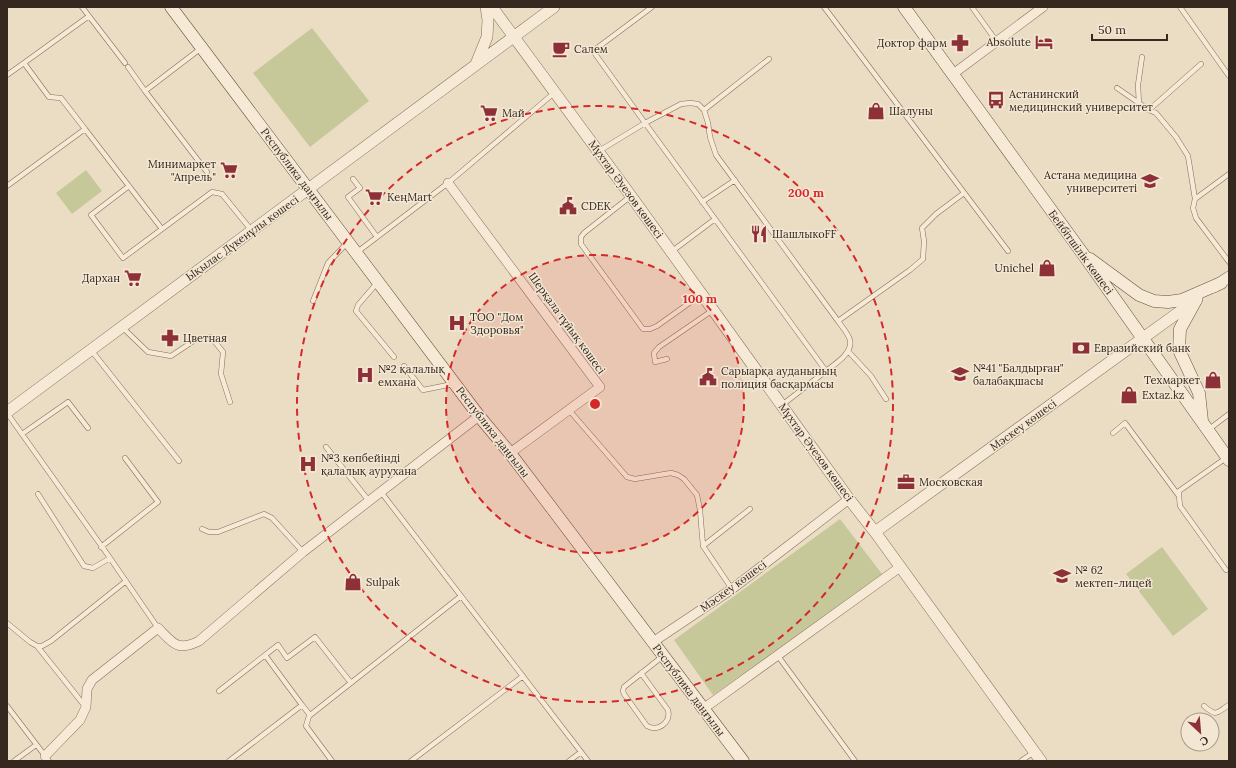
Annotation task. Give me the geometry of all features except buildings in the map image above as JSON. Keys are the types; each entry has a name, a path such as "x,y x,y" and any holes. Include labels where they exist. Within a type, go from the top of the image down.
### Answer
{"main road":[{"name":"Республика даңғылы","path":"171,7 479,416 510,454 743,761"},
{"name":"Бейбітшілік көшесі","path":"904,7 1083,254 1228,459"},
{"path":"1083,254 1139,294 1154,301 1168,302 1182,300 1225,280"},
{"path":"1196,300 1180,329 1179,350 1199,392 1205,426"}],"street":[{"path":"476,65 487,37 488,20 486,7"},
{"name":"Мұхтар Әуезов көшесі","path":"492,7 1041,761"},
{"name":"Ықылас Дүкенұлы көшесі","path":"7,413 554,7"},
{"path":"953,74 1043,7"},
{"name":"Шерқала тұйық көшесі","path":"448,183 600,387 510,454"},
{"name":"Мәскеу көшесі","path":"875,532 1225,280"},
{"path":"47,758 80,720 86,707 87,688 92,680 158,628 172,642 179,646 190,645 199,641 303,552 479,416"},
{"name":"Мәскеу көшесі","path":"653,642 732,589 849,499"},
{"path":"704,709 900,567"}],"lane":[{"path":"82,7 207,172"},
{"path":"652,7 593,51 826,371"},
{"path":"824,7 1008,252"},
{"path":"972,7 997,42"},
{"path":"1180,7 1229,76"},
{"path":"7,75 89,16"},
{"path":"145,90 202,48"},
{"path":"1139,104 1138,85 1142,57"},
{"path":"704,110 769,59"},
{"path":"24,63 49,97 61,98 162,229"},
{"path":"1148,110 1201,64"},
{"path":"1118,88 1148,110 1156,113 1176,137 1188,156 1195,199 1194,208 1196,218 1229,262"},
{"path":"356,252 448,183 555,92"},
{"path":"598,151 645,123 681,104 698,104 704,110 716,155 838,321 850,340 848,351 826,371 782,405"},
{"path":"7,186 85,129"},
{"path":"1195,199 1229,174"},
{"path":"353,179 360,188 348,197 377,237"},
{"path":"702,202 735,180"},
{"path":"129,186 91,215 123,258 212,192 222,194 252,231"},
{"path":"838,321 910,270 923,259 924,241 922,228 936,214 964,193"},
{"path":"631,196 584,233 581,237 581,244 643,329 650,329 657,326 702,294"},
{"path":"671,252 715,219"},
{"path":"313,301 328,263 348,242"},
{"path":"378,282 358,305 356,311 394,356"},
{"path":"667,359 655,362 654,353 659,347 713,310"},
{"path":"122,327 148,352 171,356 195,340 211,337 223,352 221,374 230,402"},
{"path":"91,350 179,461"},
{"path":"848,351 871,376 886,399"},
{"path":"404,366 423,390 455,384"},
{"path":"22,434 68,402 88,428"},
{"path":"570,410 627,477 635,479 671,473 678,474 684,479 697,495 700,510 703,546 732,589"},
{"path":"7,413 158,628"},
{"path":"1205,426 1229,414"},
{"path":"1113,433 1125,423 1179,496"},
{"path":"326,447 369,501"},
{"path":"101,547 158,502 125,458"},
{"path":"1226,570 1180,506 1179,496 1180,491 1228,459"},
{"path":"381,492 588,761"},
{"path":"38,494 84,566 93,568 110,558"},
{"path":"703,546 750,509"},
{"path":"202,529 209,532 218,532 264,514 272,518 303,552"},
{"path":"38,646 42,646 51,641 126,581"},
{"path":"332,761 306,726 309,716 461,596"},
{"path":"7,623 30,642 38,646 86,707"},
{"path":"219,692 278,645 287,658 315,637 351,683"},
{"path":"265,655 310,715"},
{"path":"641,673 668,710 669,714 666,722 657,728 648,726 623,691 624,686 663,656"},
{"path":"778,656 855,761"},
{"path":"411,761 523,676"},
{"path":"229,761 302,705"},
{"path":"1204,706 1212,713 1216,713 1229,705"},
{"path":"7,706 47,758"},
{"path":"14,761 36,745"},
{"path":"569,761 581,752"},
{"path":"1021,761 1034,752"}],"green space":[{"path":"312,28 369,101 310,147 253,73"},
{"path":"86,170 102,191 72,214 56,193"},
{"path":"840,519 882,574 713,695 674,640"},
{"path":"1162,547 1208,609 1173,636 1126,574"}],"place":[{"name":"Absolute","path":"1044,42"},
{"name":"Доктор фарм","path":"960,43"},
{"name":"Салем","path":"561,49"},
{"name":"Астанинский медицинский университет","path":"996,100"},
{"name":"Шалуны","path":"876,111"},
{"name":"Май","path":"489,113"},
{"name":"Минимаркет \"Апрель\"","path":"229,170"},
{"name":"Астана медицина университеті","path":"1150,181"},
{"name":"КеңMart","path":"374,197"},
{"name":"CDEK","path":"568,206"},
{"name":"ШашлыкoFF","path":"759,234"},
{"name":"Unichel","path":"1047,268"},
{"name":"Дархан","path":"133,278"},
{"name":"ТОО \"Дом Здоровья\"","path":"457,323"},
{"name":"Цветная","path":"170,338"},
{"name":"Евразийский банк","path":"1081,348"},
{"name":"№41 \"Балдырған\" балабақшасы","path":"960,374"},
{"name":"№2 қалалық емхана","path":"365,375"},
{"name":"Сарыарқа ауданының полиция басқармасы","path":"708,377"},
{"name":"Техмаркет","path":"1213,380"},
{"name":"Extaz.kz","path":"1129,395"},
{"name":"№3 көпбейінді қалалық аурухана","path":"308,464"},
{"name":"Московская","path":"906,482"},
{"name":"№ 62 мектеп-лицей","path":"1062,576"},
{"name":"Sulpak","path":"353,582"}]}
